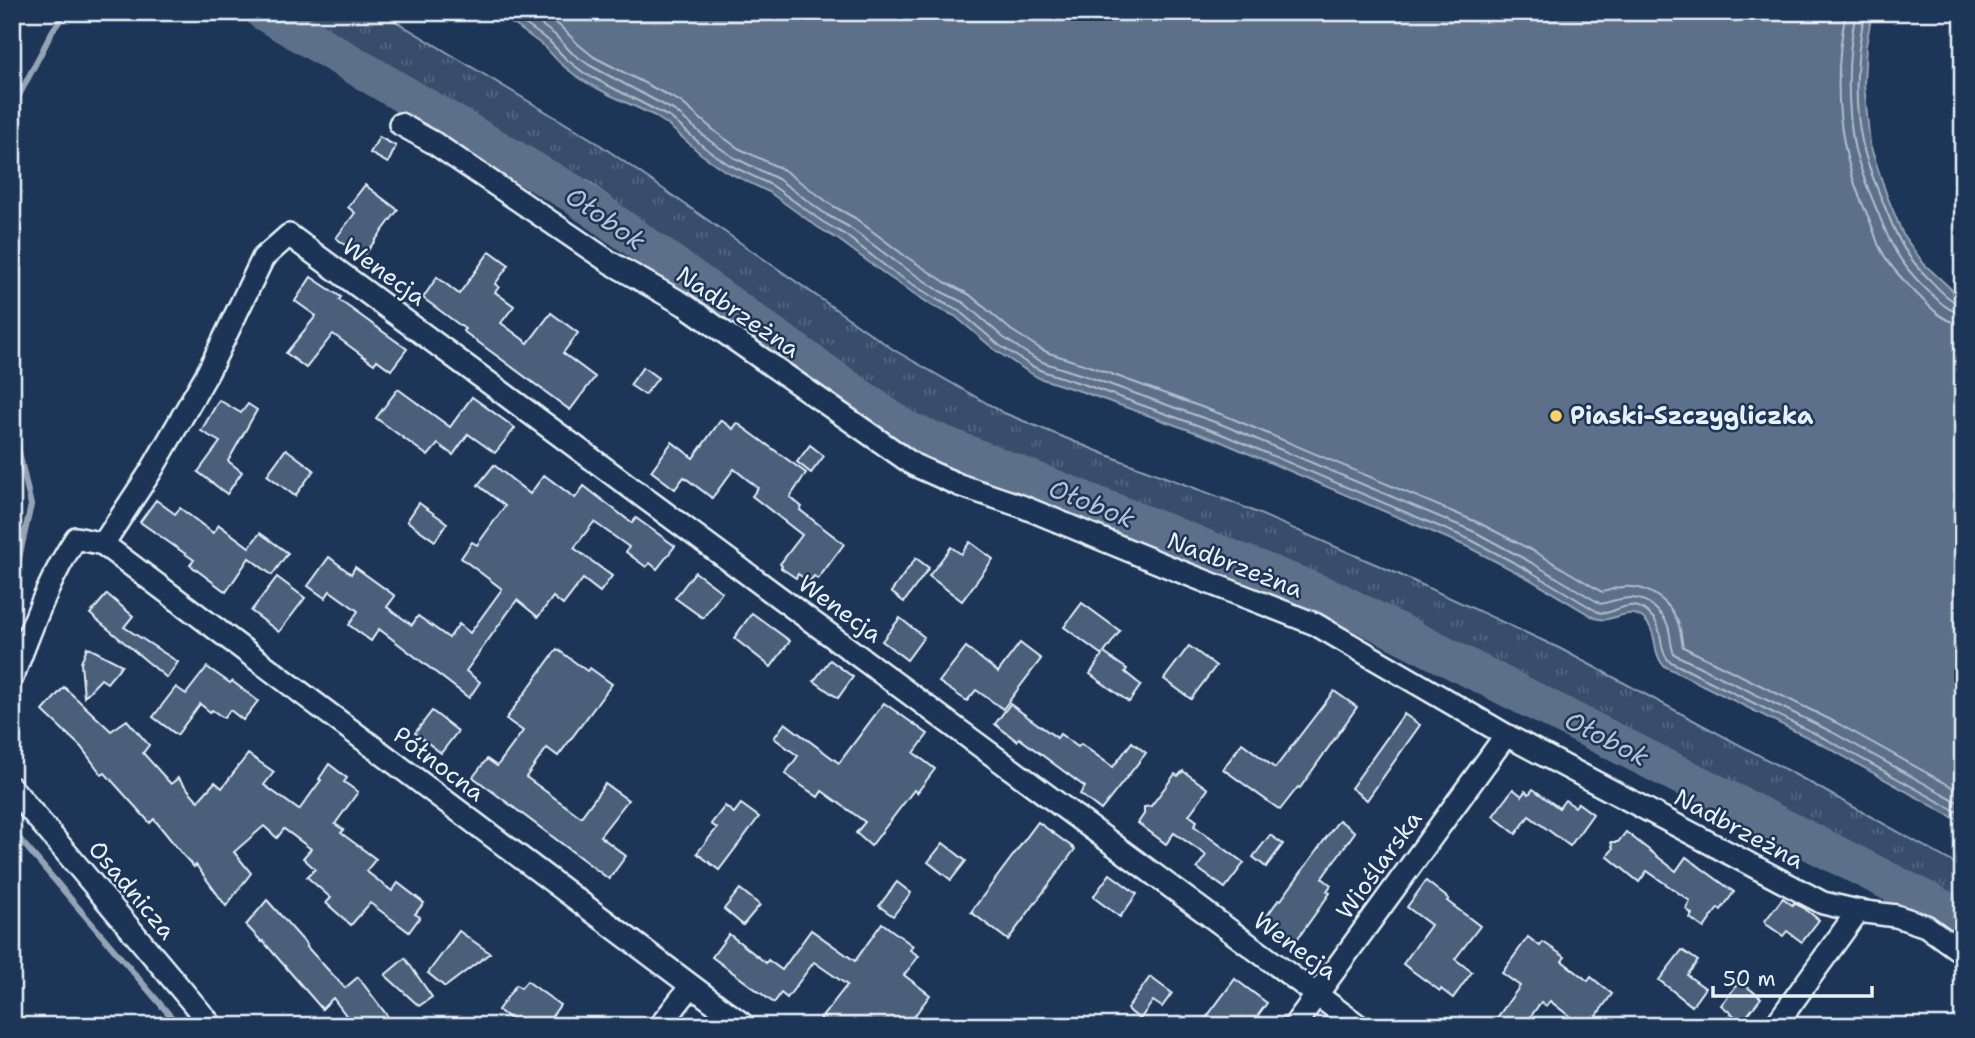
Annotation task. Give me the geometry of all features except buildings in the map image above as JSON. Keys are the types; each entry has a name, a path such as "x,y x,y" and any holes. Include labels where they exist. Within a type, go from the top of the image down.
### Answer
{"street":[{"name":"Nadbrzeżna","path":"400,124 445,150 611,263 685,305 914,465 1315,624 1506,735 1823,903 1896,916 1926,926 1963,953"},
{"name":"Wenecja","path":"103,544 151,471 208,372 263,258 289,235 1359,1026"},
{"path":"12,678 69,548 76,538 103,544"},
{"name":"Północna","path":"103,544 745,1026"},
{"name":"Wioślarska","path":"1294,1026 1506,735"},
{"name":"Osadnicza","path":"12,788 212,1026"},
{"path":"1774,1026 1858,911"},
{"path":"660,1026 691,986"}],"green space":[{"path":"292,12 380,12 593,140 894,350 1004,413 1232,502 1559,648 1963,868 1963,907 1766,801 1548,692 1410,618 1336,584 1082,490 910,419 737,296 589,182"},
{"path":"1958,110 1963,115 1963,200 1958,190"}],"water":[{"name":"Piaski-Szczygliczka","path":"490,12 1872,12 1866,46 1864,84 1870,145 1903,235 1924,264 1963,300 1963,823 1825,746 1664,666 1660,661 1650,626 1640,616 1627,614 1608,619 1595,618 1468,547 1217,440 1039,378 995,350 955,316 933,306 889,277 769,192 725,171 667,124 580,79 545,47 515,25"}],"waterway":[{"path":"12,109 53,30 66,12"},
{"name":"Ołobok","path":"264,12 573,194 904,429 1333,599 1963,919"},
{"path":"12,421 31,505 12,589"},
{"path":"12,830 179,1026"}],"place":[{"name":"Piaski-Szczygliczka","path":"1556,416"}]}
